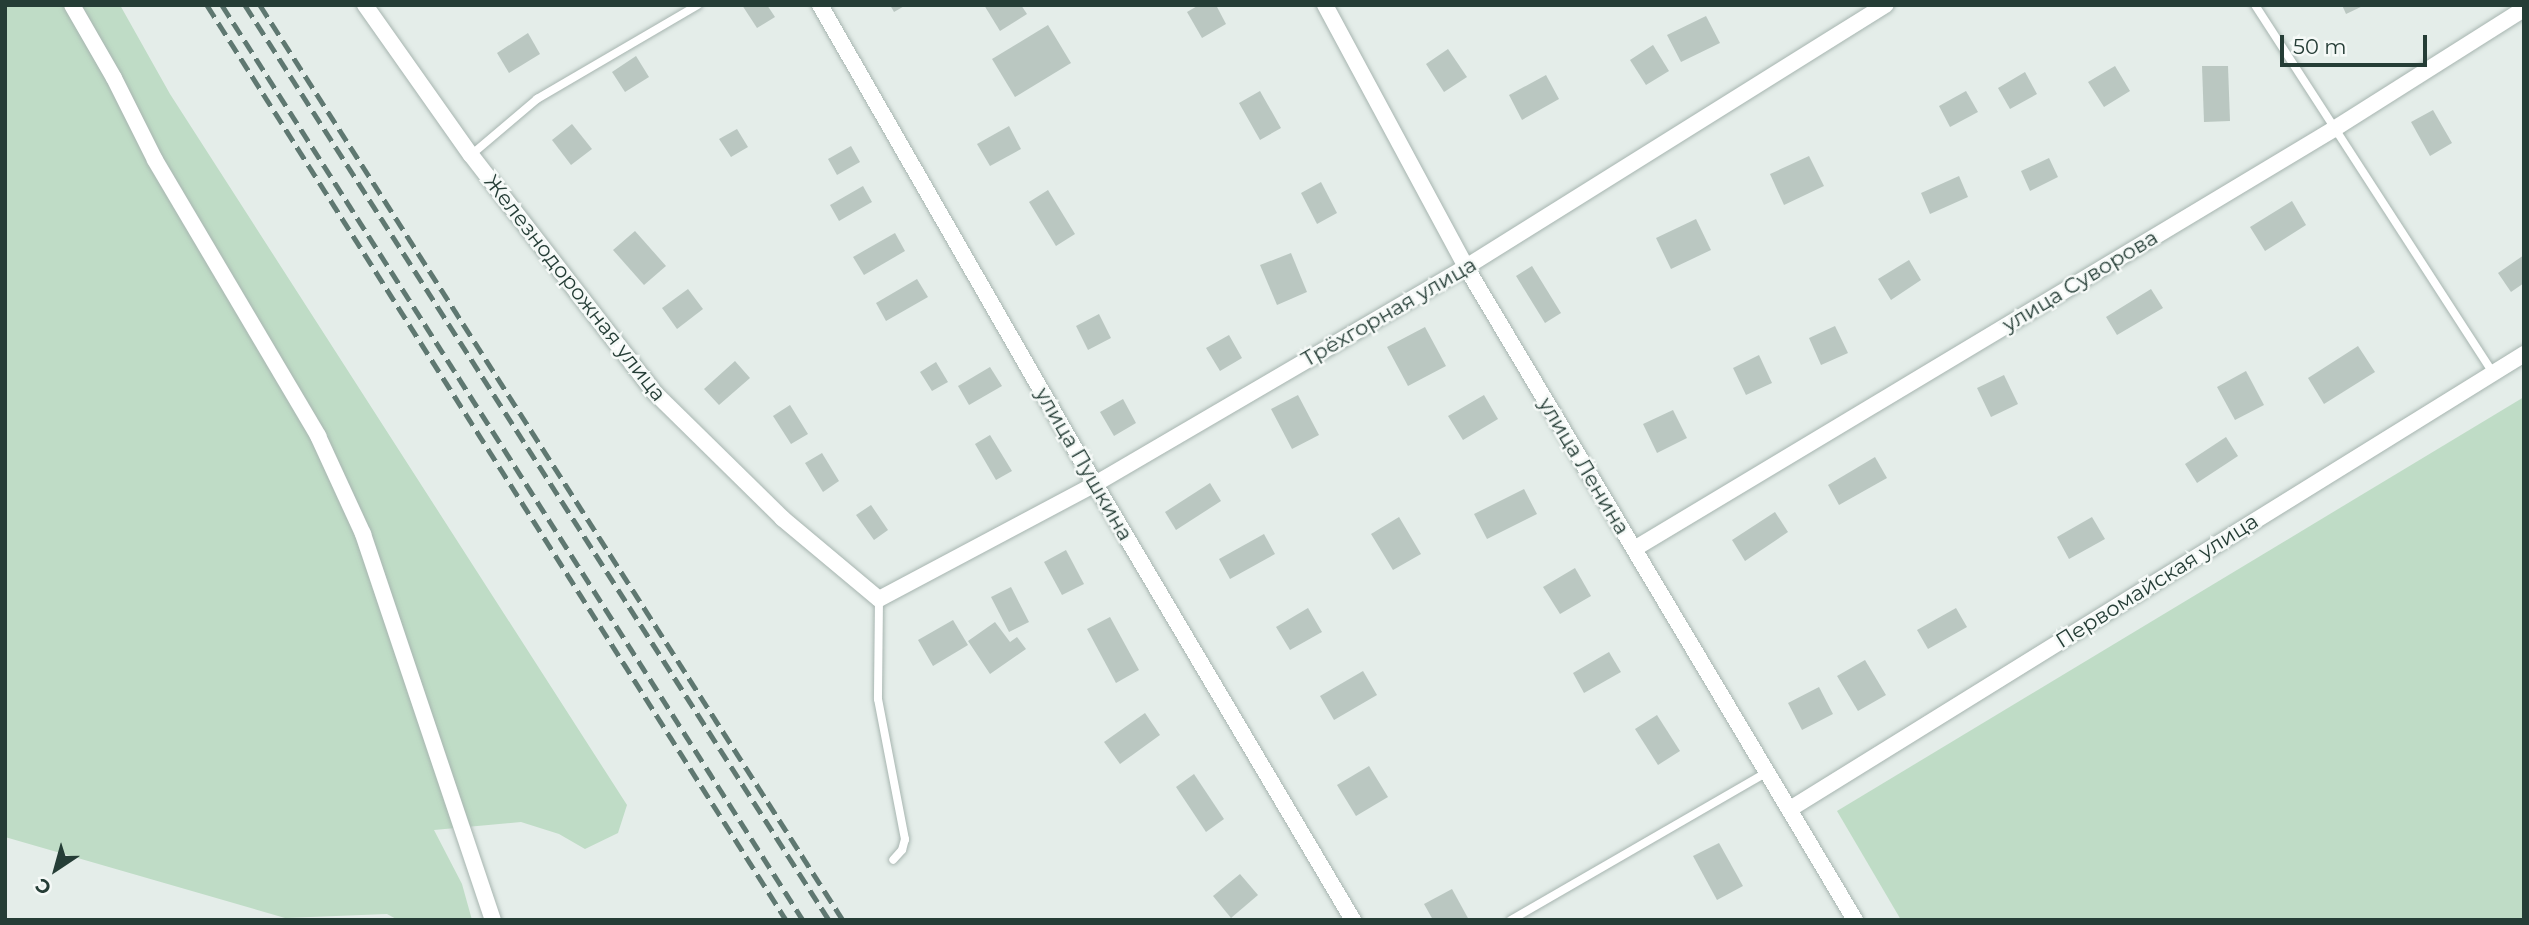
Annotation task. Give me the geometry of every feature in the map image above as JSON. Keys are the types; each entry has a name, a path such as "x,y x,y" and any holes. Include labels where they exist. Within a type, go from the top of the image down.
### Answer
{"street":[{"path":"72,5 114,78 155,160 318,436 352,509 363,534 493,920"},
{"name":"Железнодорожная улица","path":"365,5 471,155 654,392 782,518 879,599"},
{"name":"улица Пушкина","path":"820,5 1095,484 1353,920"},
{"name":"улица Ленина","path":"1325,5 1466,267 1855,920"},
{"name":"Трёхгорная улица","path":"879,599 1095,484 1466,267 1886,5"},
{"name":"улица Суворова","path":"1634,549 2334,129 2524,9"},
{"name":"Первомайская улица","path":"1790,809 2524,354"}],"lane":[{"path":"471,155 537,99 698,5"},
{"path":"2255,5 2493,373"},
{"path":"879,599 878,699 905,839 902,850 892,860"},
{"path":"1511,920 1767,772"}],"green space":[{"path":"5,5 120,5 170,94 627,805 618,833 585,849 559,834 521,822 434,830 462,884 472,920 398,920 387,914 285,918 5,837"},
{"path":"2524,397 2524,920 1901,920 1837,811"}],"building":[{"path":"742,5 767,5 775,17 757,28"},
{"path":"890,5 906,5 894,12"},
{"path":"984,5 1021,5 1027,14 1000,31"},
{"path":"1199,5 1216,5 1226,24 1202,38 1187,12"},
{"path":"2342,5 2365,5 2346,14"},
{"path":"1706,16 1720,43 1681,62 1667,35"},
{"path":"1048,25 1071,63 1015,97 992,59"},
{"path":"528,33 540,54 509,73 497,53"},
{"path":"1653,45 1669,71 1646,85 1630,60"},
{"path":"1448,49 1467,77 1444,92 1426,64"},
{"path":"636,56 649,77 625,92 612,72"},
{"path":"2115,66 2130,91 2104,107 2088,82"},
{"path":"2202,66 2228,66 2230,121 2204,122"},
{"path":"2025,72 2037,94 2010,109 1998,88"},
{"path":"1546,75 1559,99 1522,120 1509,95"},
{"path":"1260,91 1281,128 1260,140 1239,103"},
{"path":"1966,91 1978,112 1950,127 1939,106"},
{"path":"2433,110 2452,143 2430,156 2411,122"},
{"path":"572,124 592,149 571,165 552,140"},
{"path":"1009,126 1021,149 990,166 977,144"},
{"path":"737,129 748,147 731,157 719,139"},
{"path":"851,146 860,162 837,175 828,159"},
{"path":"1809,156 1824,186 1784,205 1770,174"},
{"path":"2049,158 2058,177 2030,191 2021,171"},
{"path":"1959,176 1968,197 1930,214 1921,193"},
{"path":"1321,182 1337,213 1317,224 1301,193"},
{"path":"863,186 872,202 839,221 830,205"},
{"path":"1048,190 1075,234 1056,246 1029,202"},
{"path":"2292,201 2306,225 2265,251 2250,227"},
{"path":"1696,219 1711,250 1671,269 1656,238"},
{"path":"635,231 666,266 644,285 613,250"},
{"path":"895,233 905,251 864,275 853,257"},
{"path":"1291,253 1307,292 1277,305 1260,265"},
{"path":"2524,255 2524,283 2511,292 2498,273"},
{"path":"1909,260 1921,280 1891,300 1878,279"},
{"path":"1532,266 1561,313 1545,323 1516,276"},
{"path":"917,279 928,297 886,321 876,303"},
{"path":"688,289 703,309 677,329 662,308"},
{"path":"2151,289 2163,308 2117,335 2106,317"},
{"path":"1099,314 1111,338 1088,350 1076,326"},
{"path":"1835,326 1848,353 1821,365 1809,338"},
{"path":"1425,327 1446,366 1408,386 1387,347"},
{"path":"1229,335 1242,358 1220,371 1206,348"},
{"path":"2358,346 2375,372 2324,404 2308,378"},
{"path":"1759,355 1772,383 1746,395 1733,368"},
{"path":"735,361 750,378 719,405 704,389"},
{"path":"936,362 948,382 932,391 920,372"},
{"path":"990,367 1002,386 969,405 958,386"},
{"path":"2246,371 2264,405 2235,420 2217,387"},
{"path":"2004,375 2018,404 1991,417 1977,388"},
{"path":"1298,395 1319,435 1292,449 1271,409"},
{"path":"1484,395 1498,419 1463,440 1448,416"},
{"path":"1123,399 1136,423 1114,436 1100,412"},
{"path":"790,405 808,434 791,444 773,416"},
{"path":"1673,410 1687,438 1657,453 1643,424"},
{"path":"990,435 1012,471 996,480 975,444"},
{"path":"2226,437 2238,456 2197,483 2185,464"},
{"path":"822,453 839,481 823,492 805,463"},
{"path":"1875,457 1887,478 1839,505 1828,485"},
{"path":"1210,483 1221,501 1176,530 1165,512"},
{"path":"1524,489 1537,514 1487,539 1474,514"},
{"path":"871,505 888,530 874,540 856,515"},
{"path":"1775,512 1788,532 1745,561 1732,540"},
{"path":"1399,517 1421,554 1393,570 1371,534"},
{"path":"2092,517 2105,539 2069,559 2057,537"},
{"path":"1264,534 1275,554 1230,579 1219,559"},
{"path":"1066,550 1084,584 1062,595 1044,562"},
{"path":"1575,568 1591,596 1560,614 1543,587"},
{"path":"1011,587 1029,622 1009,632 991,597"},
{"path":"1308,608 1322,632 1290,650 1276,627"},
{"path":"1956,608 1967,627 1928,649 1917,630"},
{"path":"1110,617 1139,670 1116,683 1087,629"},
{"path":"953,620 968,645 933,666 918,640"},
{"path":"995,622 1010,642 1017,637 1026,649 990,674 968,641"},
{"path":"1609,652 1621,672 1584,693 1573,673"},
{"path":"1865,660 1886,695 1858,711 1837,676"},
{"path":"1363,671 1377,695 1334,720 1320,696"},
{"path":"1819,687 1833,714 1802,730 1788,703"},
{"path":"1145,713 1160,735 1120,764 1104,742"},
{"path":"1657,715 1680,751 1658,765 1635,729"},
{"path":"1369,766 1388,797 1356,816 1337,785"},
{"path":"1194,774 1224,819 1206,832 1176,787"},
{"path":"1719,843 1743,886 1717,900 1693,856"},
{"path":"1240,874 1258,895 1231,918 1213,896"},
{"path":"1452,889 1469,920 1433,920 1424,904"}],"railway":[{"path":"207,5 786,920"},
{"path":"222,5 803,920"},
{"path":"245,5 829,920"},
{"path":"260,5 843,920"}]}
